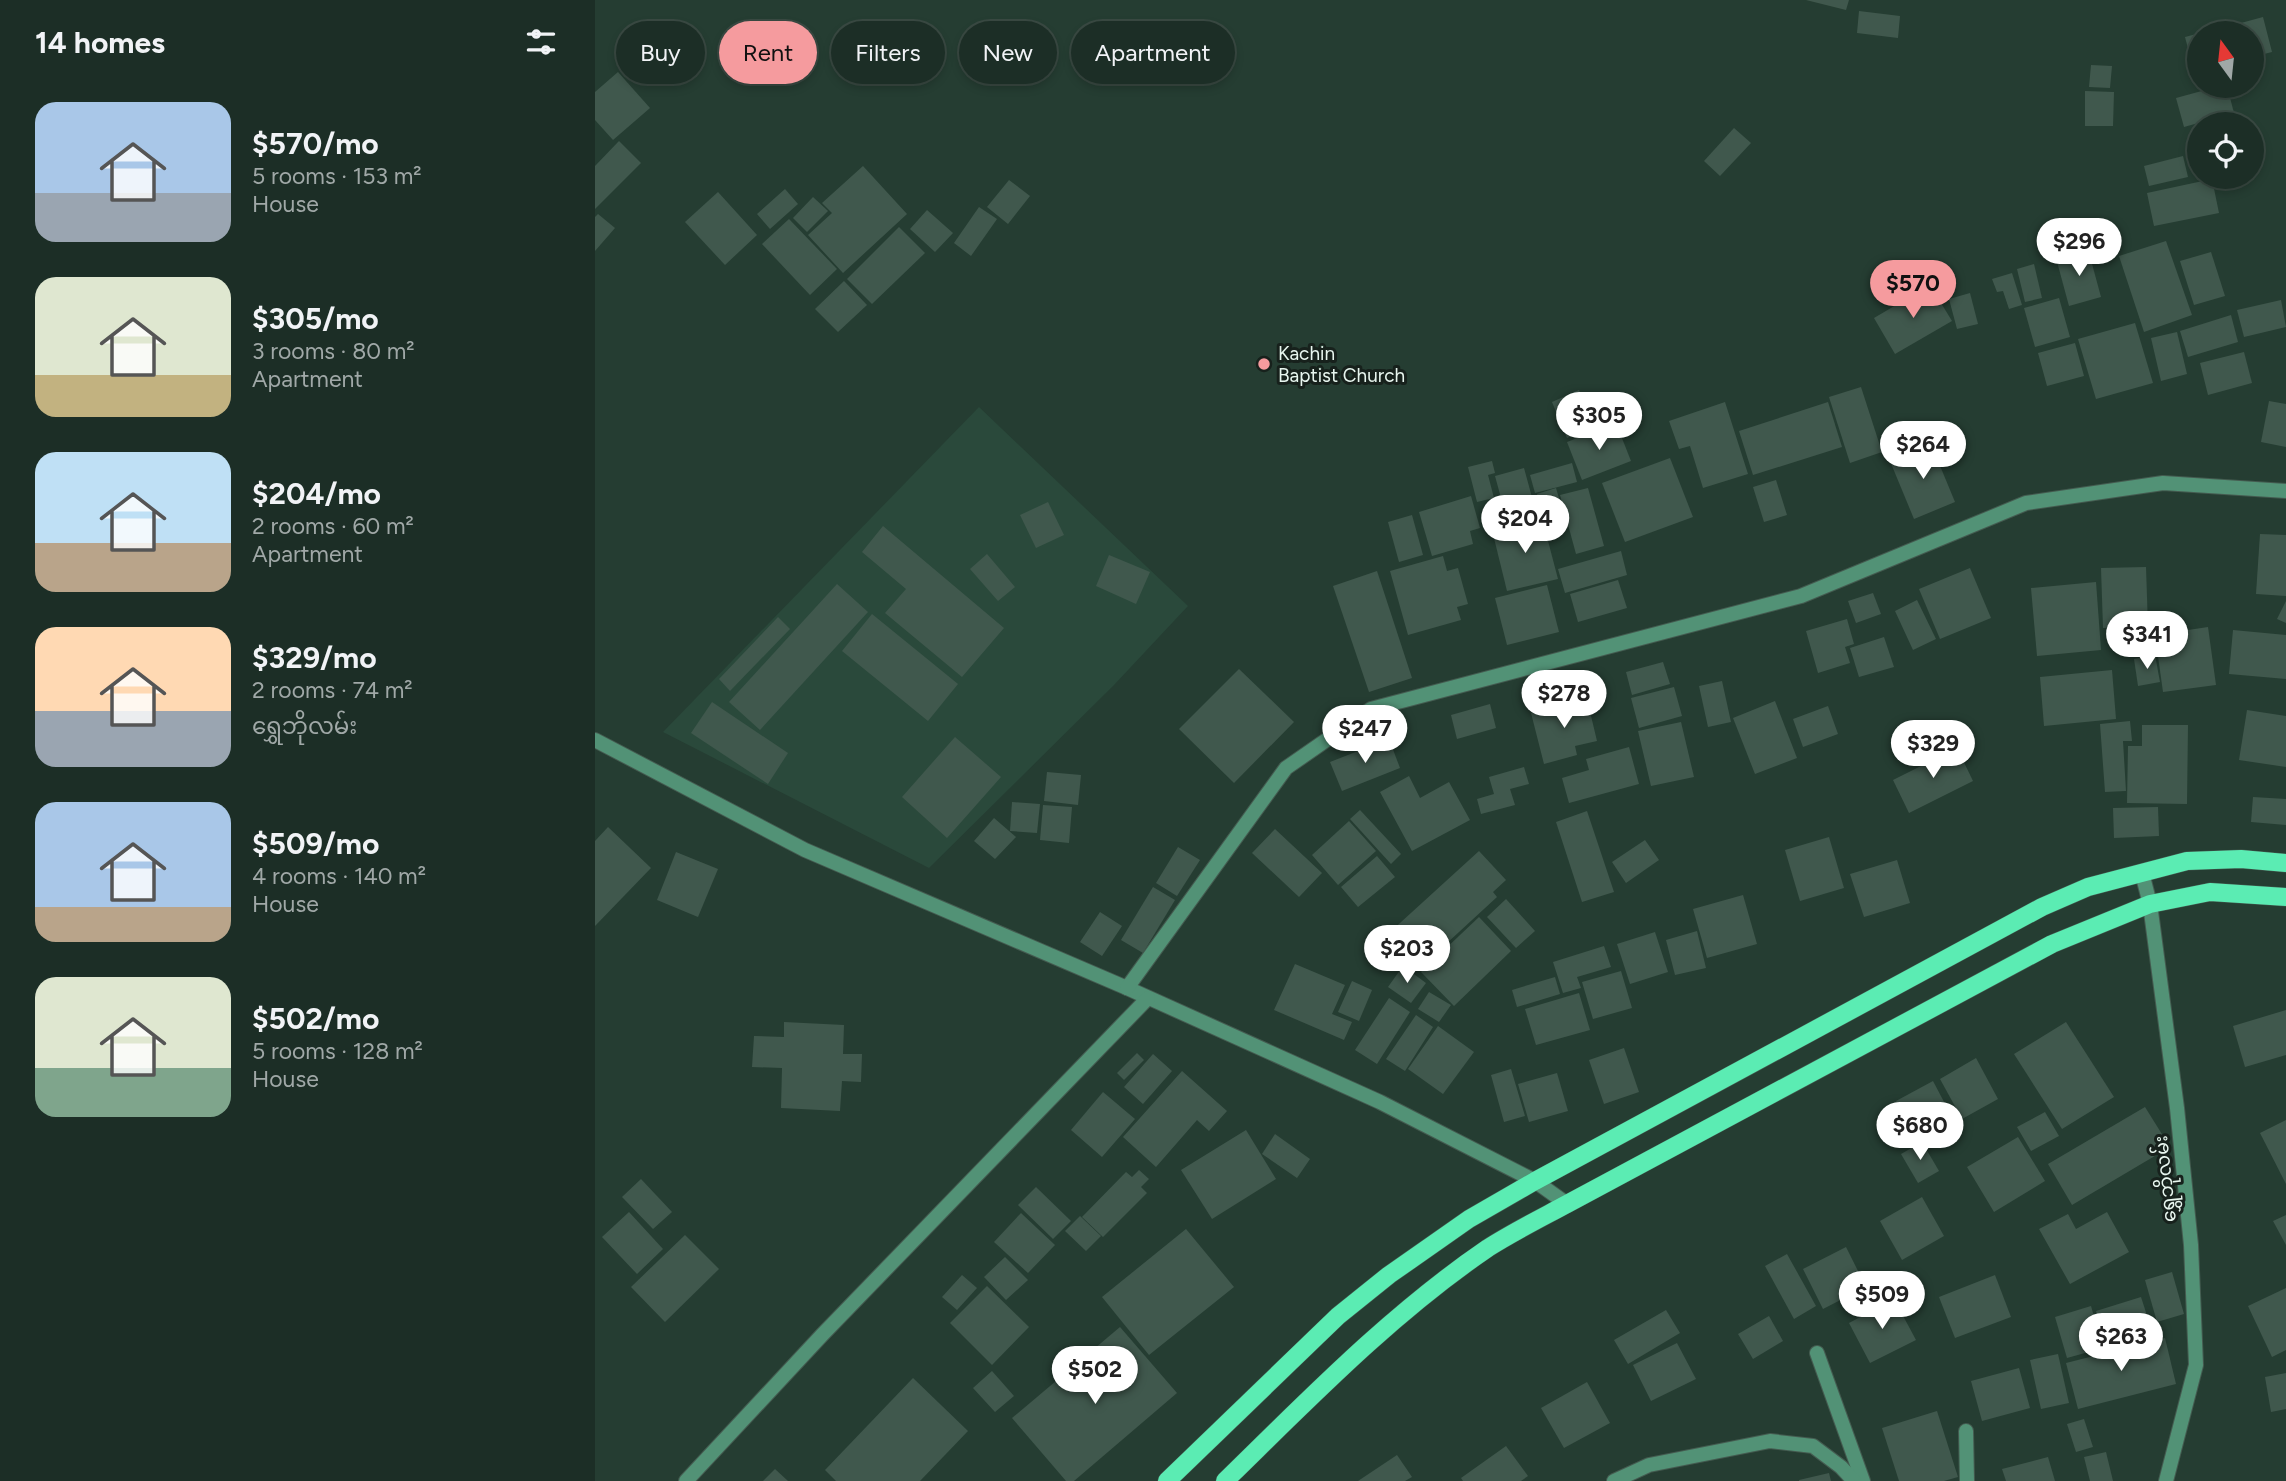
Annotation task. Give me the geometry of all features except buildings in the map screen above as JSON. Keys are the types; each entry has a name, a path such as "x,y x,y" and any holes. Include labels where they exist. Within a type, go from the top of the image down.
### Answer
{"main road":[{"path":"1167,1481 1338,1316 1389,1275 1469,1219 1535,1181 2042,907 2088,887 2187,861 2241,859 2286,863"},
{"path":"1224,1481 1304,1404 1413,1306 1489,1248 1567,1204 2052,944 2150,904 2210,892 2286,897"}],"street":[{"path":"1127,988 1286,768 1371,709 1801,596 2027,503 2162,484 2286,491"},
{"path":"595,740 805,850 1127,988 1380,1102 1535,1181 1567,1204"},
{"name":"ရွှေဘိုလမ်း","path":"2142,873 2150,904 2177,1108 2191,1245 2196,1364 2166,1481"},
{"path":"686,1481 822,1335 1148,998"},
{"path":"1817,1353 1863,1481"},
{"path":"1966,1431 1967,1481"},
{"path":"1614,1481 1649,1465 1770,1441 1813,1446 1841,1467 1854,1481"}],"shaded area":[{"path":"979,407 1188,606 1114,685 929,868 663,732"}],"place":[{"name":"Kachin Baptist Church","path":"1264,364"}]}
